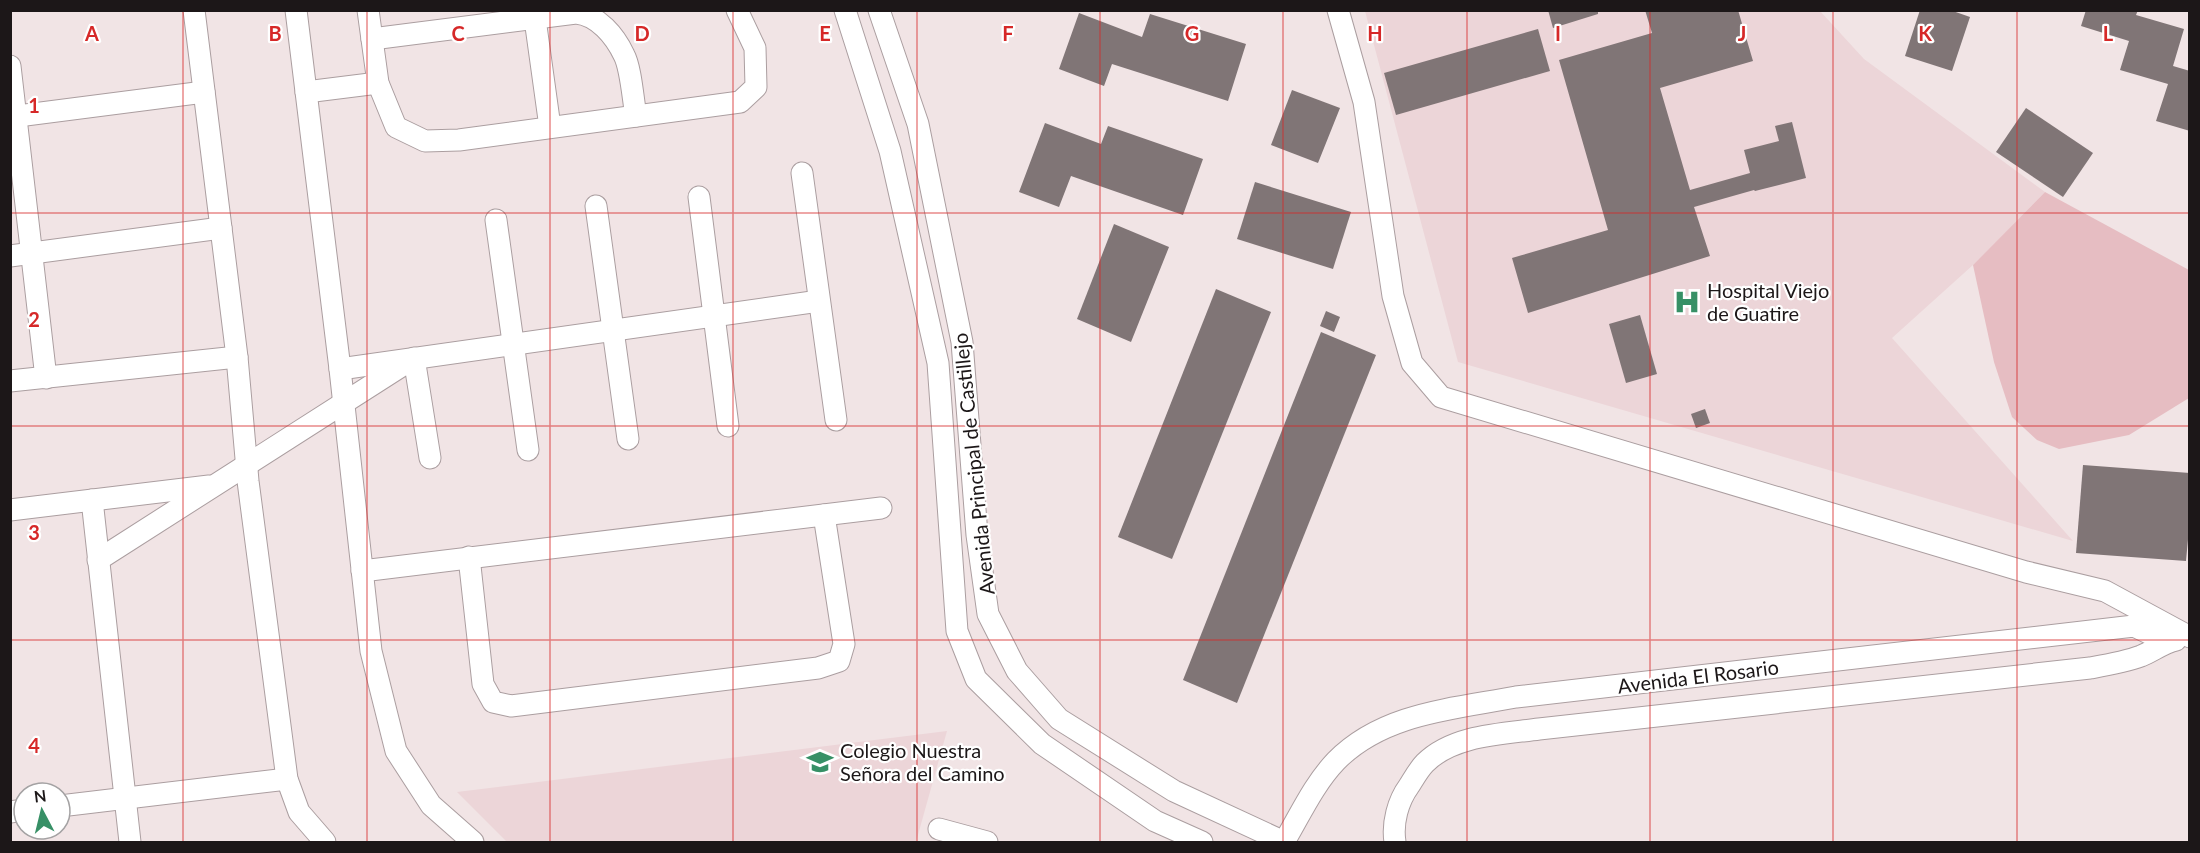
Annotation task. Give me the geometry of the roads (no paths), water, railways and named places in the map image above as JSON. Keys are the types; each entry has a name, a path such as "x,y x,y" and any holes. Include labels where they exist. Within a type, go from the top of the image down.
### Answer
{"street":[{"path":"194,10 237,357 248,473 287,779 299,812 325,843"},
{"path":"296,10 340,369 371,651 396,751 432,805 473,843"},
{"path":"368,10 378,83 396,127 425,141 459,140 740,102 756,87 755,48 736,10"},
{"name":"Avenida Principal de Castillejo","path":"845,10 890,151 938,363 957,631 976,679 1042,744 1155,820 1202,843"},
{"name":"Avenida Principal de Castillejo","path":"879,10 918,124 962,342 977,535 988,614 1017,670 1059,719 1174,791 1284,843"},
{"path":"1338,10 1364,102 1394,296 1412,363 1441,397 2015,569 2105,591 2190,637"},
{"path":"372,39 587,14 601,24 625,57 636,116"},
{"path":"535,19 550,128"},
{"path":"10,66 13,117 46,378"},
{"path":"306,92 378,83"},
{"path":"13,117 204,92"},
{"path":"802,173 836,420"},
{"path":"699,196 728,426"},
{"path":"596,206 628,440"},
{"path":"496,220 528,450"},
{"path":"10,256 221,228"},
{"path":"340,369 819,301"},
{"path":"10,381 237,357"},
{"path":"98,560 216,485 248,473 344,404 414,358"},
{"path":"414,358 430,458"},
{"path":"10,510 216,485"},
{"path":"92,500 130,843"},
{"path":"362,570 881,508"},
{"path":"469,557 483,684 493,702 511,706 818,668 839,661 844,644 824,515"},
{"name":"Avenida El Rosario","path":"1284,843 1312,794 1335,762 1353,746 1374,733 1395,722 1422,714 1516,697 2134,626 2167,642"},
{"name":"Avenida El Rosario","path":"1394,841 1401,797 1426,762 1448,748 1471,740 1539,729 2090,668 2118,663 2142,655 2167,642 2190,637"},
{"path":"72,805 287,779"},
{"path":"939,829 987,843"}],"place":[{"name":"Hospital Viejo de Guatire","path":"1687,302"},
{"name":"Colegio Nuestra Señora del Camino","path":"820,762"}]}
